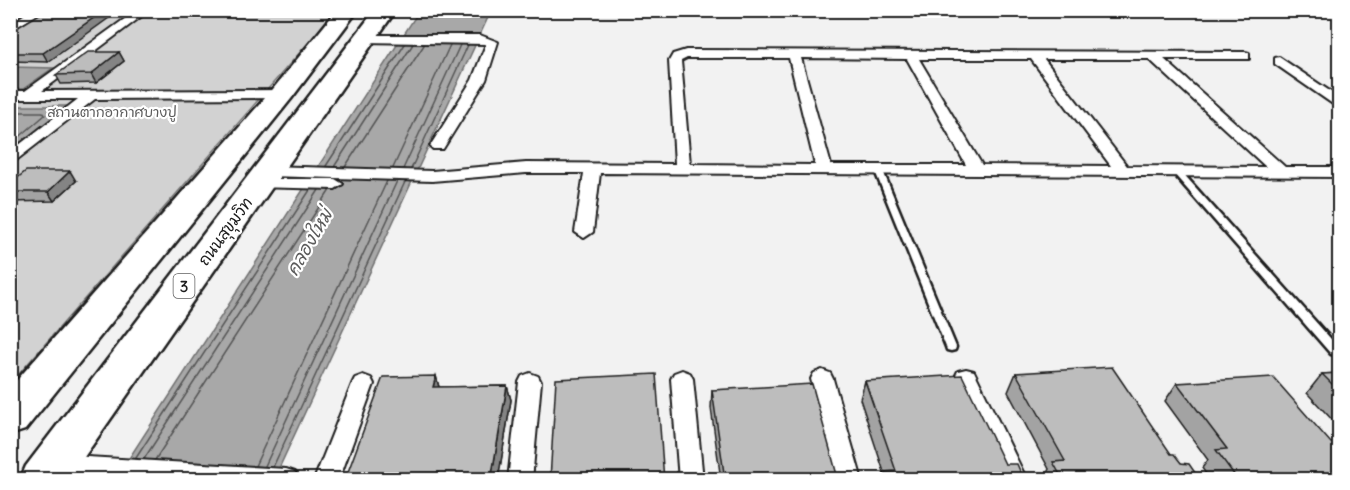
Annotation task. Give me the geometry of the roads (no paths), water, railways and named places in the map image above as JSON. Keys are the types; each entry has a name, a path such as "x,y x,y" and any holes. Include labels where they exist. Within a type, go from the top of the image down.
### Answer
{"highway":[{"path":"10,418 282,94 348,10"},
{"name":"ถนนสุขุมวิท","path":"48,473 281,177 326,93 386,10"},
{"path":"282,94 326,93"}],"street":[{"path":"10,28 40,10"},
{"path":"28,95 145,10"},
{"path":"366,39 480,39 492,42 492,49 476,85 438,146"},
{"path":"682,169 675,61 677,57 686,54 1245,56"},
{"path":"794,54 825,171"},
{"path":"911,55 977,171"},
{"path":"1034,55 1123,171"},
{"path":"1153,56 1281,172"},
{"path":"1279,61 1340,105"},
{"path":"10,95 282,94"},
{"path":"10,160 91,95"},
{"path":"281,177 423,178 526,168 1340,172"},
{"path":"584,232 593,169"},
{"path":"966,377 1015,480"},
{"path":"682,379 691,480"},
{"path":"822,379 850,480"},
{"path":"519,480 530,382"},
{"path":"326,480 363,384"},
{"path":"48,473 118,468 284,479"}],"lane":[{"path":"879,171 951,347"},
{"path":"1177,172 1335,351"}],"water":[{"name":"คลองใหม่","path":"419,11 491,11 274,479 115,480"},
{"path":"11,67 53,68 23,89 11,89"},
{"path":"11,106 68,106 11,152"}],"park label":[{"name":"สถานตากอากาศบางปู","path":"112,112"}]}
